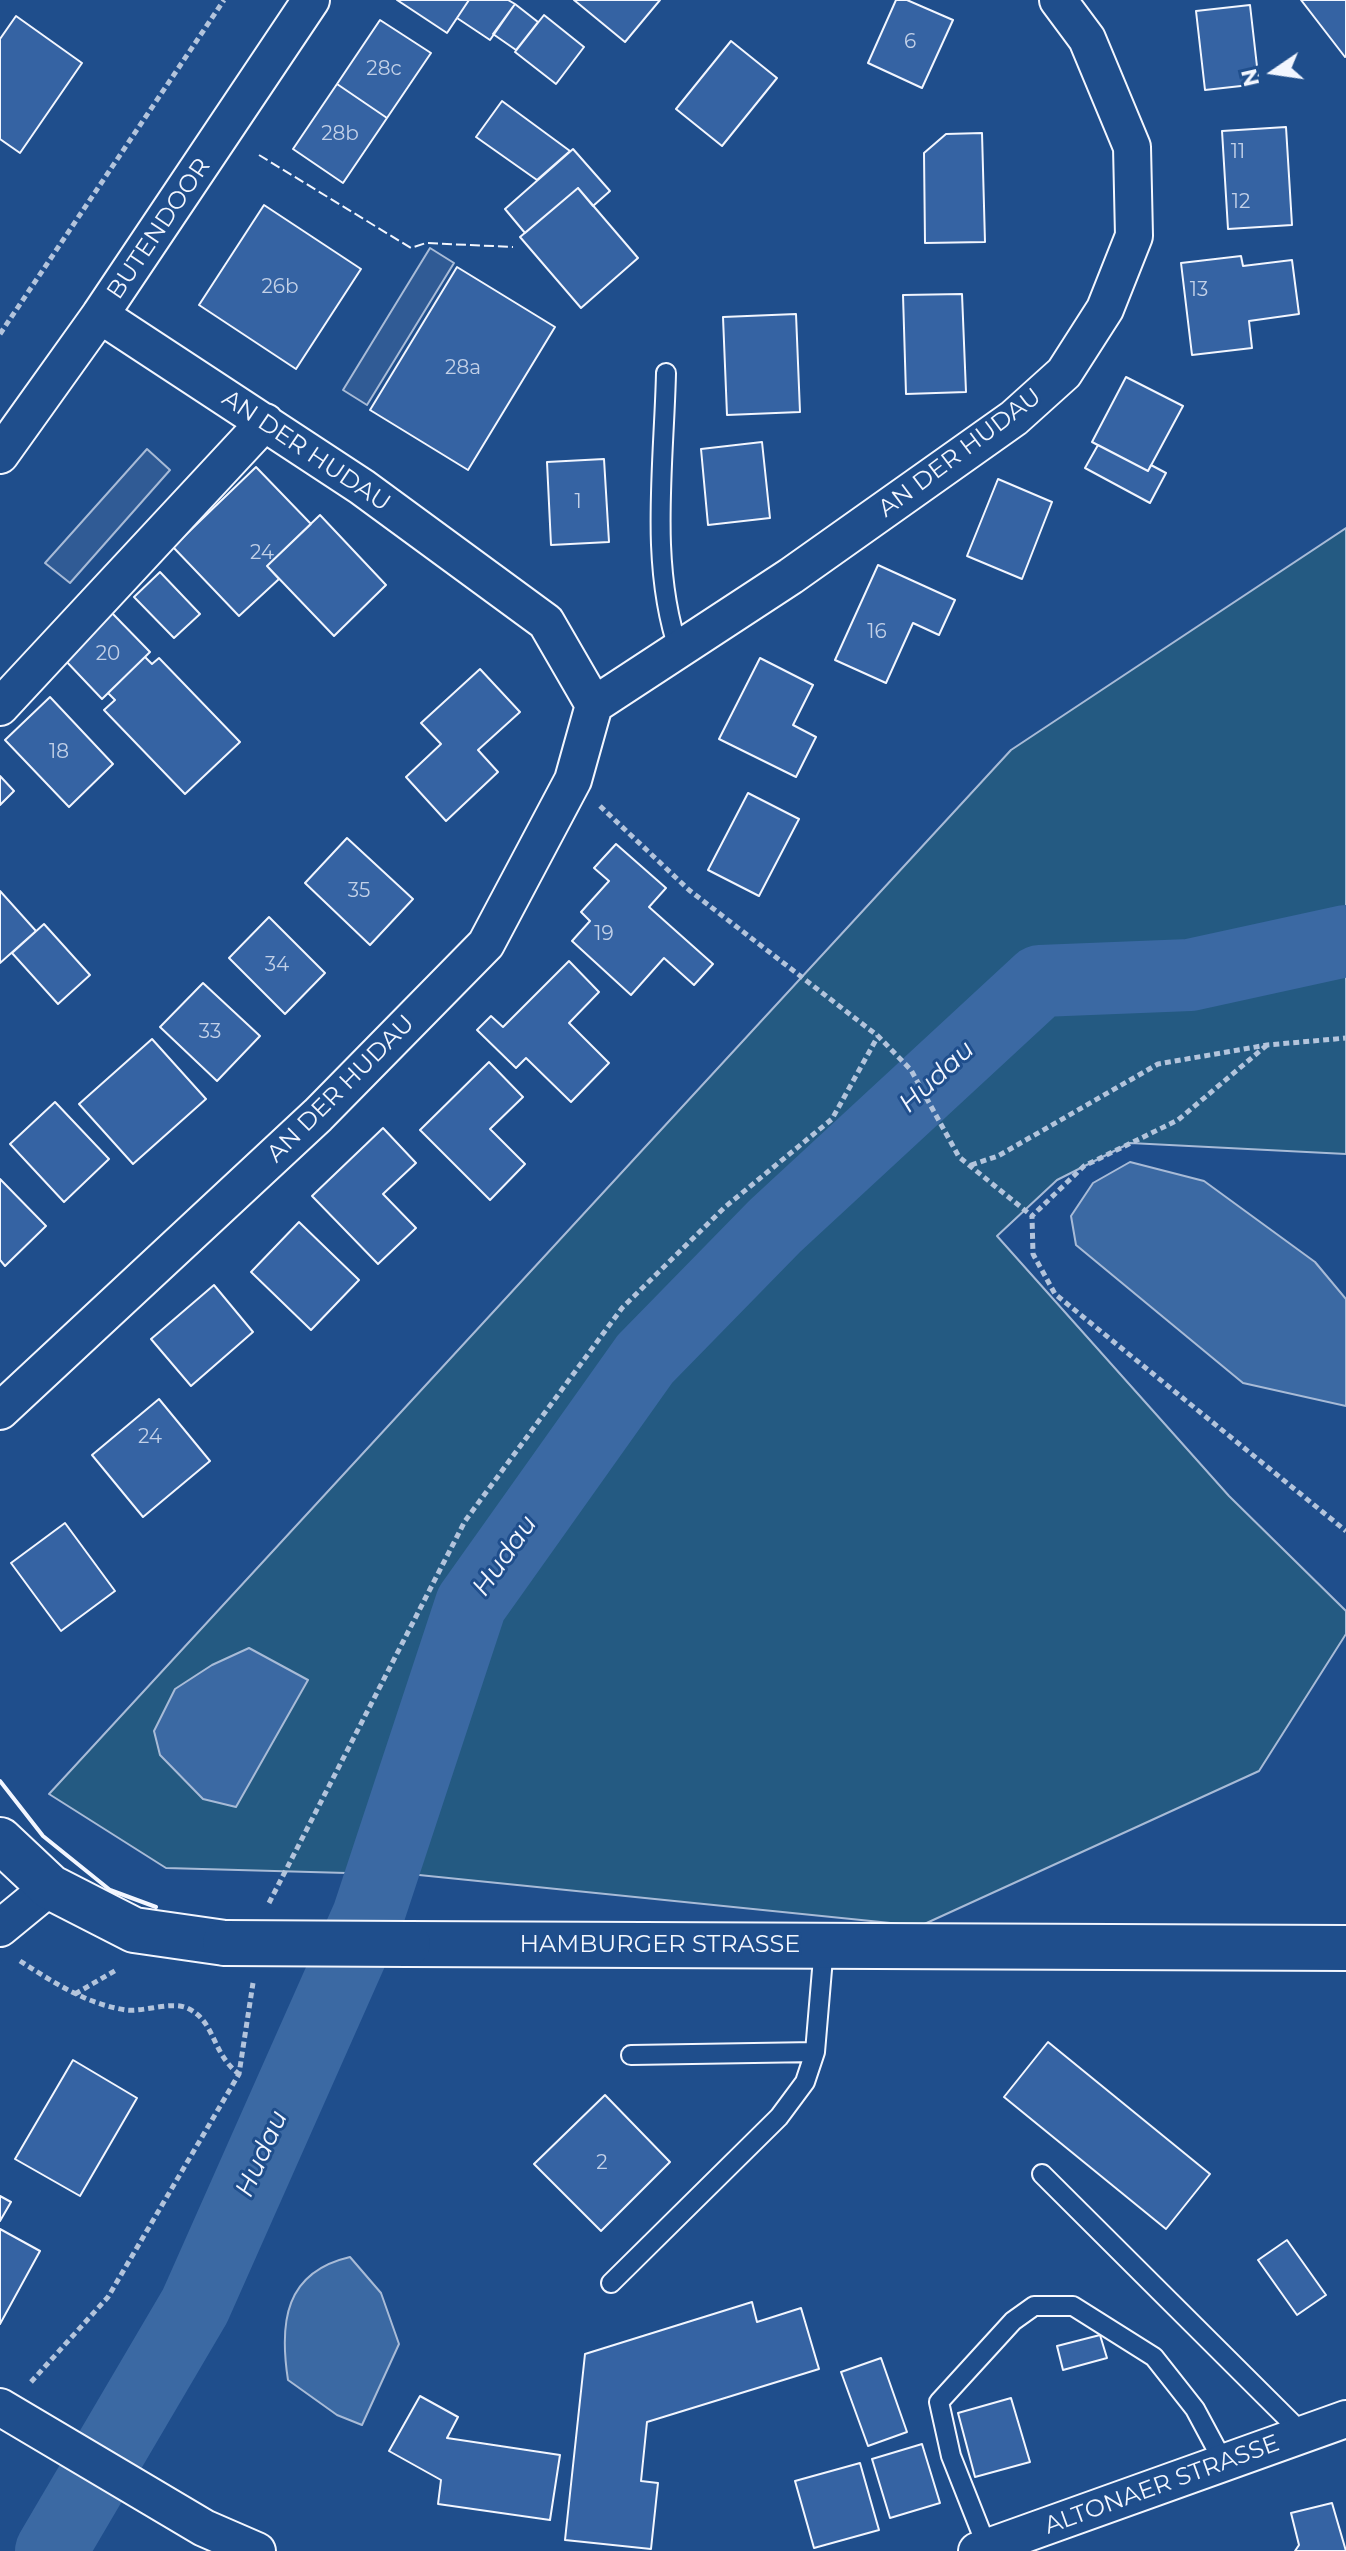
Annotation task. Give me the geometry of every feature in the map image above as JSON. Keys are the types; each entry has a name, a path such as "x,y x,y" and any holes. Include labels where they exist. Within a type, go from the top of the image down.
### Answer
{"main road":[{"name":"HAMBURGER STRASSE","path":"0,1840 50,1887 134,1930 240,1958 408,1944 1346,1948"}],"street":[{"name":"BUTENDOOR","path":"0,455 100,315 311,0"},
{"name":"AN DER HUDAU","path":"0,1411 318,1115 486,944 573,780 594,705 791,576 1014,418 1064,373 1105,309 1134,236 1132,147 1087,39 1058,0"},
{"name":"AN DER HUDAU","path":"100,315 362,487 546,622 594,705"},
{"path":"0,707 265,422"},
{"path":"6,1942 50,1887"},
{"path":"2,2408 204,2528 257,2551"},
{"name":"ALTONAER STRASSE","path":"982,2549 1346,2419"}],"lane":[{"path":"666,373 662,562 666,613 679,651"},
{"path":"611,2283 779,2117 805,2082 815,2052 824,1945"},
{"path":"631,2055 815,2052"},
{"path":"1042,2174 1304,2435"},
{"path":"982,2549 951,2456 939,2402 1013,2321 1034,2306 1073,2306 1154,2357 1195,2409 1224,2463"}],"path":[{"path":"0,334 224,0"},
{"path":"573,780 689,890 878,1036 911,1070 959,1157 1032,1216"},
{"path":"264,1914 465,1521 622,1308 725,1207 832,1119 878,1036"},
{"path":"970,1166 998,1156 1158,1064 1267,1045 1346,1038"},
{"path":"1267,1045 1178,1120 1084,1166 1032,1216 1033,1254 1055,1294 1346,1531"},
{"path":"6,1942 74,1995 127,2010 185,2007 206,2021 223,2062 239,2074"},
{"path":"2,2408 65,2348 108,2297 239,2074 240,1958"}],"shaded area":[{"path":"430,248 454,263 367,405 343,390"},
{"path":"147,449 170,470 70,583 45,563"},
{"path":"1346,528 1346,1154 1130,1143 1057,1180 997,1236 1229,1496 1346,1611 1346,1634 1259,1771 920,1926 419,1875 166,1868 49,1794 1011,750"},
{"path":"1130,1162 1204,1181 1315,1262 1346,1299 1346,1406 1243,1383 1076,1245 1071,1216 1093,1183"},
{"path":"249,1648 308,1680 236,1807 203,1799 160,1755 154,1731 175,1689 212,1665"},
{"path":"350,2257 381,2293 399,2344 362,2425 337,2415 288,2380 285,2359 287,2320 299,2287 328,2264"}],"building":[{"path":"397,0 469,0 447,33"},
{"path":"469,0 508,0 515,4 490,40 457,18"},
{"path":"574,0 660,0 625,42"},
{"path":"896,0 907,0 953,20 922,88 868,63"},
{"path":"1301,0 1346,0 1345,57"},
{"path":"515,4 538,22 516,50 493,34"},
{"path":"1250,5 1259,84 1205,90 1196,11"},
{"path":"544,15 584,47 556,84 515,52"},
{"path":"16,16 82,63 20,153 0,139 0,39"},
{"path":"380,20 431,53 387,118 337,84"},
{"path":"731,41 777,78 722,146 676,109"},
{"path":"337,84 387,118 343,183 293,149"},
{"path":"502,101 570,151 537,180 476,137"},
{"path":"1286,127 1292,225 1228,229 1222,131"},
{"path":"982,133 985,242 925,243 924,153 946,134"},
{"path":"573,149 610,191 593,206 578,188 525,233 505,209"},
{"path":"578,188 638,258 581,308 520,237"},
{"path":"264,205 361,269 296,369 199,305"},
{"path":"1241,256 1243,266 1292,260 1299,314 1249,321 1252,348 1192,355 1181,263"},
{"path":"457,267 555,327 468,470 370,410"},
{"path":"962,294 966,392 906,394 903,295"},
{"path":"796,314 800,412 727,415 723,317"},
{"path":"1126,377 1183,406 1148,471 1092,442"},
{"path":"762,442 770,518 708,525 701,449"},
{"path":"1098,445 1148,471 1151,465 1166,473 1150,503 1085,468"},
{"path":"604,459 609,542 551,545 547,462"},
{"path":"256,467 311,524 267,566 279,579 239,616 173,547"},
{"path":"998,479 1052,502 1022,579 967,556"},
{"path":"320,515 386,585 334,636 267,566"},
{"path":"878,565 955,600 939,635 913,623 886,683 835,660"},
{"path":"160,572 200,614 174,638 134,597"},
{"path":"112,613 150,652 102,699 64,659"},
{"path":"145,657 152,664 159,658 240,742 185,794 104,710 115,700 108,693"},
{"path":"760,658 813,685 793,725 816,737 796,777 719,739"},
{"path":"480,669 520,712 478,750 498,772 446,821 406,777 441,744 421,723"},
{"path":"50,697 113,764 69,807 5,740"},
{"path":"0,776 14,791 0,805"},
{"path":"748,793 799,819 759,896 708,870"},
{"path":"347,838 413,899 370,945 305,883"},
{"path":"616,844 666,888 649,907 713,964 694,985 664,958 631,995 572,941 590,921 581,912 609,881 594,868"},
{"path":"0,891 36,931 0,963"},
{"path":"269,917 325,973 285,1014 229,958"},
{"path":"44,924 90,975 58,1004 12,953"},
{"path":"569,961 599,992 569,1023 609,1063 571,1102 526,1058 516,1068 477,1030 491,1016 503,1027"},
{"path":"203,983 260,1036 217,1081 160,1027"},
{"path":"152,1039 206,1099 133,1164 79,1104"},
{"path":"489,1062 523,1097 490,1129 525,1164 490,1200 420,1130"},
{"path":"55,1102 109,1159 64,1202 10,1144"},
{"path":"383,1128 416,1163 383,1194 416,1228 378,1264 312,1196"},
{"path":"0,1179 46,1226 5,1266 0,1260"},
{"path":"299,1222 359,1280 311,1330 251,1272"},
{"path":"214,1285 253,1332 191,1386 151,1339"},
{"path":"159,1399 210,1461 143,1517 92,1455"},
{"path":"65,1523 115,1591 61,1631 11,1563"},
{"path":"1048,2042 1210,2174 1166,2229 1004,2097"},
{"path":"73,2060 137,2098 80,2196 15,2159"},
{"path":"605,2095 670,2162 601,2231 534,2164"},
{"path":"0,2196 11,2202 0,2221"},
{"path":"0,2229 40,2251 0,2324"},
{"path":"1287,2240 1326,2295 1297,2315 1258,2260"},
{"path":"752,2302 757,2322 801,2308 819,2369 647,2422 641,2481 658,2483 651,2549 565,2540 585,2354"},
{"path":"1100,2335 1107,2358 1063,2370 1057,2346"},
{"path":"881,2358 907,2432 868,2446 841,2372"},
{"path":"420,2396 458,2417 447,2438 560,2455 550,2520 438,2504 441,2480 389,2451"},
{"path":"1011,2398 1030,2462 975,2477 958,2413"},
{"path":"922,2444 940,2503 890,2518 872,2459"},
{"path":"860,2463 879,2530 814,2548 795,2481"},
{"path":"1332,2503 1346,2551 1295,2551 1299,2545 1291,2513"}],"waterway":[{"name":"Hudau","path":"51,2551 195,2306 368,1916 471,1604 645,1359 775,1226 1040,981 1190,975 1346,941"}],"fence":[{"path":"259,155 411,248 426,243 513,247"}],"wall":[{"path":"0,1781 43,1836 110,1890 156,1907"}]}
